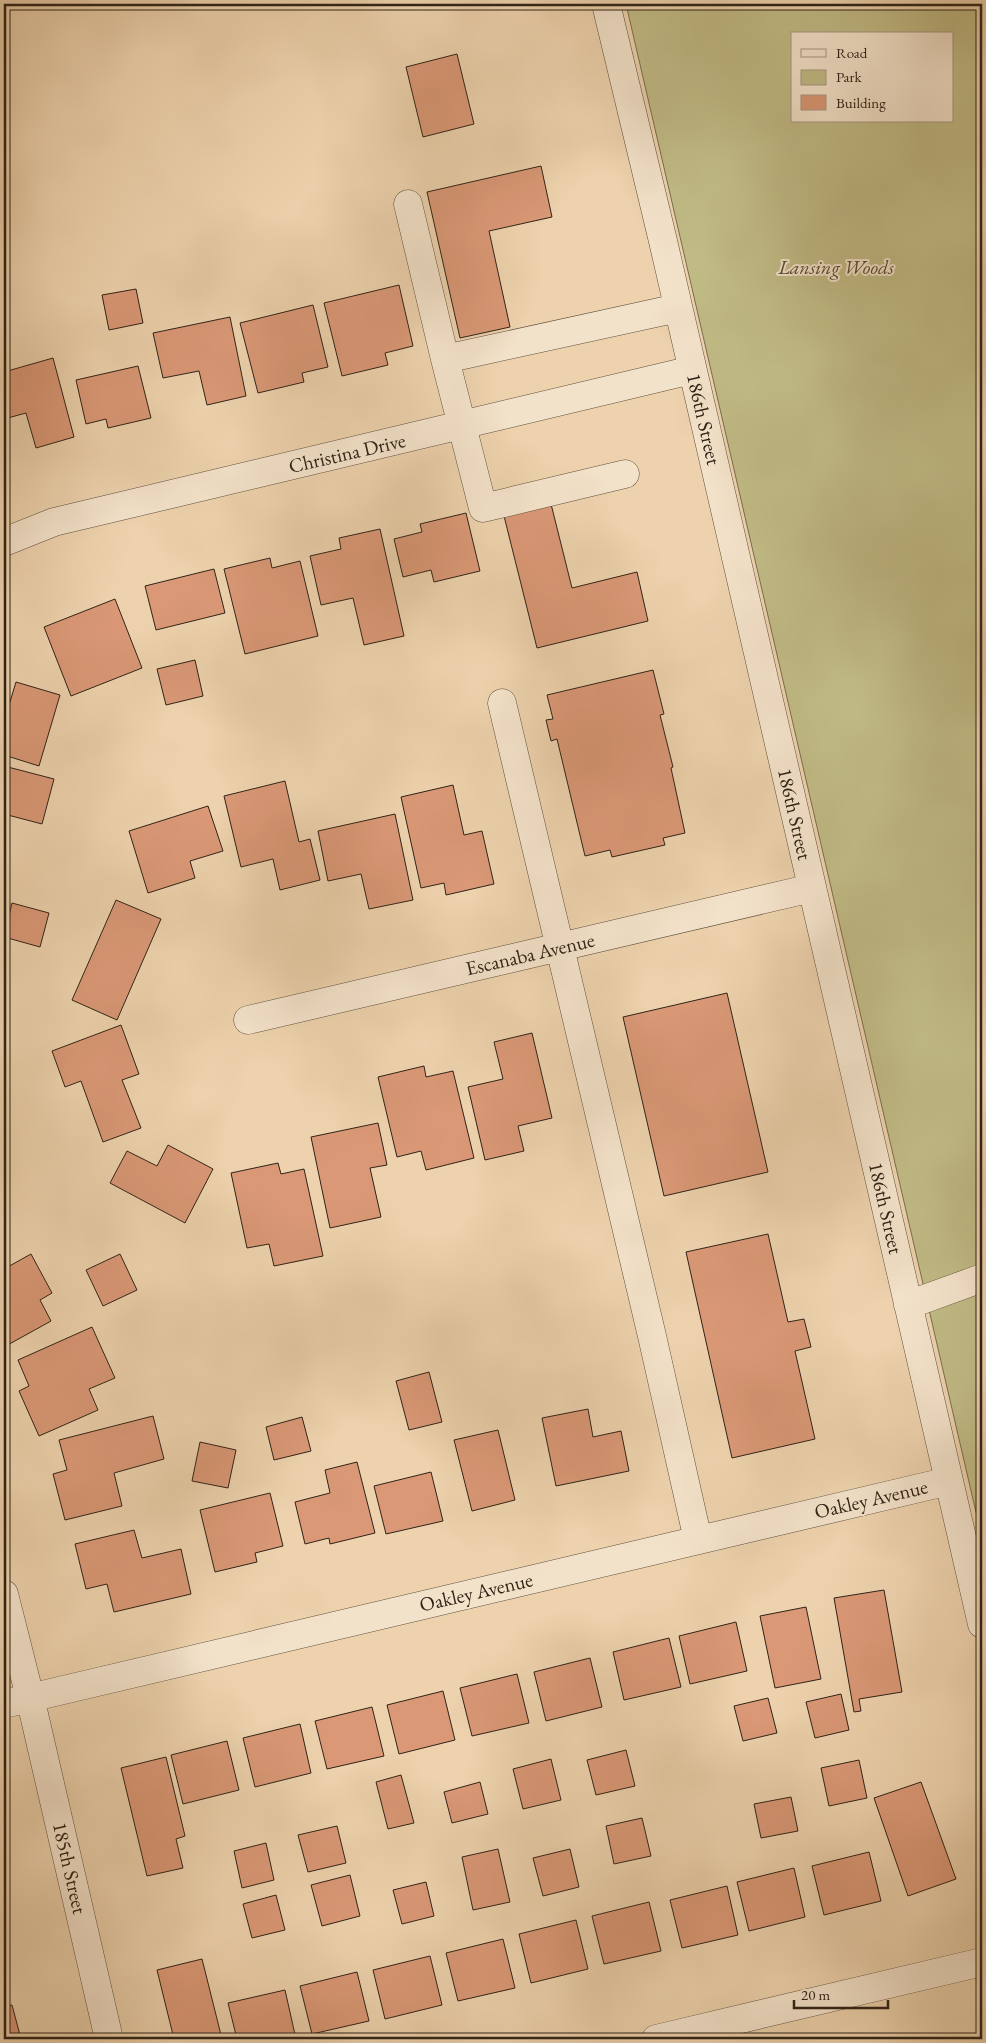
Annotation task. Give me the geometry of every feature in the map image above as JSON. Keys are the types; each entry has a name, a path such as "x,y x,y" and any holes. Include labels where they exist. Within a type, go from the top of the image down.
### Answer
{"street":[{"name":"186th Street","path":"606,4 982,1624"},
{"path":"408,204 444,359 483,508 625,474"},
{"path":"444,359 678,308"},
{"name":"Christina Drive","path":"4,542 54,522 692,370"},
{"path":"502,703 698,1540"},
{"name":"Escanaba Avenue","path":"248,1020 812,888"},
{"path":"908,1305 982,1278"},
{"name":"Oakley Avenue","path":"4,1704 949,1481"},
{"path":"4,1594 30,1697"},
{"name":"185th Street","path":"30,1697 109,2039"},
{"path":"656,2039 982,1962"}],"green space":[{"name":"Lansing Woods","path":"626,4 982,4 982,1538"}],"building":[{"path":"457,54 474,124 423,137 406,67"},
{"path":"541,166 552,217 489,231 510,327 460,338 427,192"},
{"path":"399,285 413,346 385,353 388,365 342,376 324,303"},
{"path":"136,289 143,323 109,330 102,295"},
{"path":"313,305 328,367 302,373 304,382 258,393 240,323"},
{"path":"230,317 246,396 207,405 199,371 163,378 153,333"},
{"path":"53,358 74,437 36,448 26,413 4,419 4,372"},
{"path":"138,366 151,418 108,428 106,419 86,424 76,380"},
{"path":"550,500 572,588 637,572 648,621 537,648 503,512"},
{"path":"466,513 480,571 434,582 431,570 403,577 394,539 422,532 420,524"},
{"path":"380,529 404,636 364,645 353,598 321,605 310,556 341,549 339,538"},
{"path":"270,558 272,568 300,561 318,636 245,654 224,569"},
{"path":"214,569 225,613 156,630 145,586"},
{"path":"115,599 142,668 71,696 44,627"},
{"path":"195,660 203,696 166,705 157,669"},
{"path":"653,670 664,714 660,715 673,767 671,768 685,833 663,838 665,845 612,857 610,850 585,856 557,739 551,741 546,720 553,719 547,695"},
{"path":"16,682 60,695 39,766 4,755 4,714 6,715"},
{"path":"4,766 54,779 42,824 4,814"},
{"path":"285,781 299,842 310,839 320,880 280,890 273,859 241,867 224,796"},
{"path":"453,785 464,835 482,831 494,884 446,895 444,883 421,888 401,797"},
{"path":"208,806 223,851 190,861 195,878 148,893 129,831"},
{"path":"395,814 413,900 369,909 361,874 328,881 318,831"},
{"path":"116,900 161,919 117,1020 72,1000"},
{"path":"12,903 49,913 40,947 4,937"},
{"path":"727,993 768,1172 664,1196 623,1017"},
{"path":"121,1025 139,1074 122,1080 141,1128 103,1142 81,1081 65,1087 52,1051"},
{"path":"532,1033 552,1118 518,1126 524,1151 485,1160 468,1087 503,1079 494,1042"},
{"path":"424,1066 426,1077 453,1071 474,1158 426,1170 421,1151 397,1157 378,1077"},
{"path":"378,1123 387,1165 370,1168 381,1217 330,1228 311,1137"},
{"path":"168,1145 213,1169 185,1223 110,1183 127,1151 157,1166"},
{"path":"278,1163 281,1174 304,1169 323,1256 274,1266 269,1244 247,1248 231,1173"},
{"path":"768,1234 788,1322 804,1319 811,1347 795,1351 815,1439 732,1458 686,1252"},
{"path":"31,1254 52,1293 40,1300 51,1321 4,1347 4,1269"},
{"path":"120,1254 137,1290 103,1306 86,1270"},
{"path":"92,1327 115,1378 89,1389 98,1410 39,1436 19,1391 29,1386 18,1360"},
{"path":"429,1372 442,1422 409,1430 396,1381"},
{"path":"588,1409 593,1437 621,1431 629,1471 556,1486 542,1418"},
{"path":"153,1416 164,1459 114,1473 122,1506 65,1520 53,1474 67,1470 59,1440"},
{"path":"302,1417 311,1451 274,1460 266,1427"},
{"path":"498,1430 515,1500 472,1511 454,1440"},
{"path":"200,1442 236,1450 228,1488 192,1481"},
{"path":"357,1462 375,1533 330,1544 329,1538 305,1544 295,1502 330,1493 325,1470"},
{"path":"431,1472 443,1521 386,1534 374,1486"},
{"path":"270,1493 283,1546 255,1553 257,1562 215,1572 200,1510"},
{"path":"134,1530 142,1558 181,1549 191,1594 114,1612 107,1584 86,1589 75,1544"},
{"path":"884,1590 902,1692 859,1699 861,1711 854,1712 834,1598"},
{"path":"806,1607 821,1679 775,1688 760,1616"},
{"path":"736,1622 747,1671 690,1684 679,1636"},
{"path":"669,1638 681,1687 624,1700 613,1652"},
{"path":"590,1658 602,1707 546,1721 534,1672"},
{"path":"517,1674 529,1723 472,1736 460,1688"},
{"path":"443,1691 455,1740 399,1754 387,1705"},
{"path":"841,1694 849,1730 815,1738 806,1702"},
{"path":"768,1698 777,1733 743,1741 734,1706"},
{"path":"372,1707 384,1756 327,1769 315,1721"},
{"path":"300,1724 311,1773 255,1787 243,1738"},
{"path":"227,1741 239,1790 183,1804 171,1755"},
{"path":"626,1750 635,1786 596,1795 587,1760"},
{"path":"166,1757 185,1836 176,1839 183,1868 147,1876 121,1768"},
{"path":"551,1759 561,1800 523,1809 513,1769"},
{"path":"859,1760 867,1798 829,1806 821,1768"},
{"path":"401,1775 414,1823 388,1829 376,1782"},
{"path":"480,1782 488,1814 452,1823 444,1792"},
{"path":"921,1782 956,1879 908,1896 874,1798"},
{"path":"791,1797 798,1831 761,1838 754,1804"},
{"path":"642,1818 651,1856 614,1864 606,1826"},
{"path":"337,1826 346,1863 308,1872 298,1835"},
{"path":"266,1843 274,1880 242,1888 234,1851"},
{"path":"498,1849 510,1902 473,1910 462,1857"},
{"path":"570,1849 579,1887 543,1896 533,1858"},
{"path":"869,1852 881,1901 824,1915 812,1866"},
{"path":"794,1868 805,1917 749,1931 737,1882"},
{"path":"350,1875 360,1916 322,1926 311,1885"},
{"path":"426,1882 434,1916 402,1924 393,1890"},
{"path":"727,1886 738,1935 682,1948 670,1900"},
{"path":"276,1895 285,1930 252,1938 243,1904"},
{"path":"649,1902 661,1951 604,1964 592,1916"},
{"path":"576,1920 588,1969 531,1983 519,1934"},
{"path":"503,1939 515,1988 458,2001 446,1953"},
{"path":"430,1956 442,2005 385,2019 373,1970"},
{"path":"202,1959 222,2039 174,2039 157,1970"},
{"path":"357,1972 369,2021 312,2034 300,1986"},
{"path":"285,1990 296,2039 237,2039 228,2003"},
{"path":"12,2005 21,2039 4,2039 4,2007"}]}
